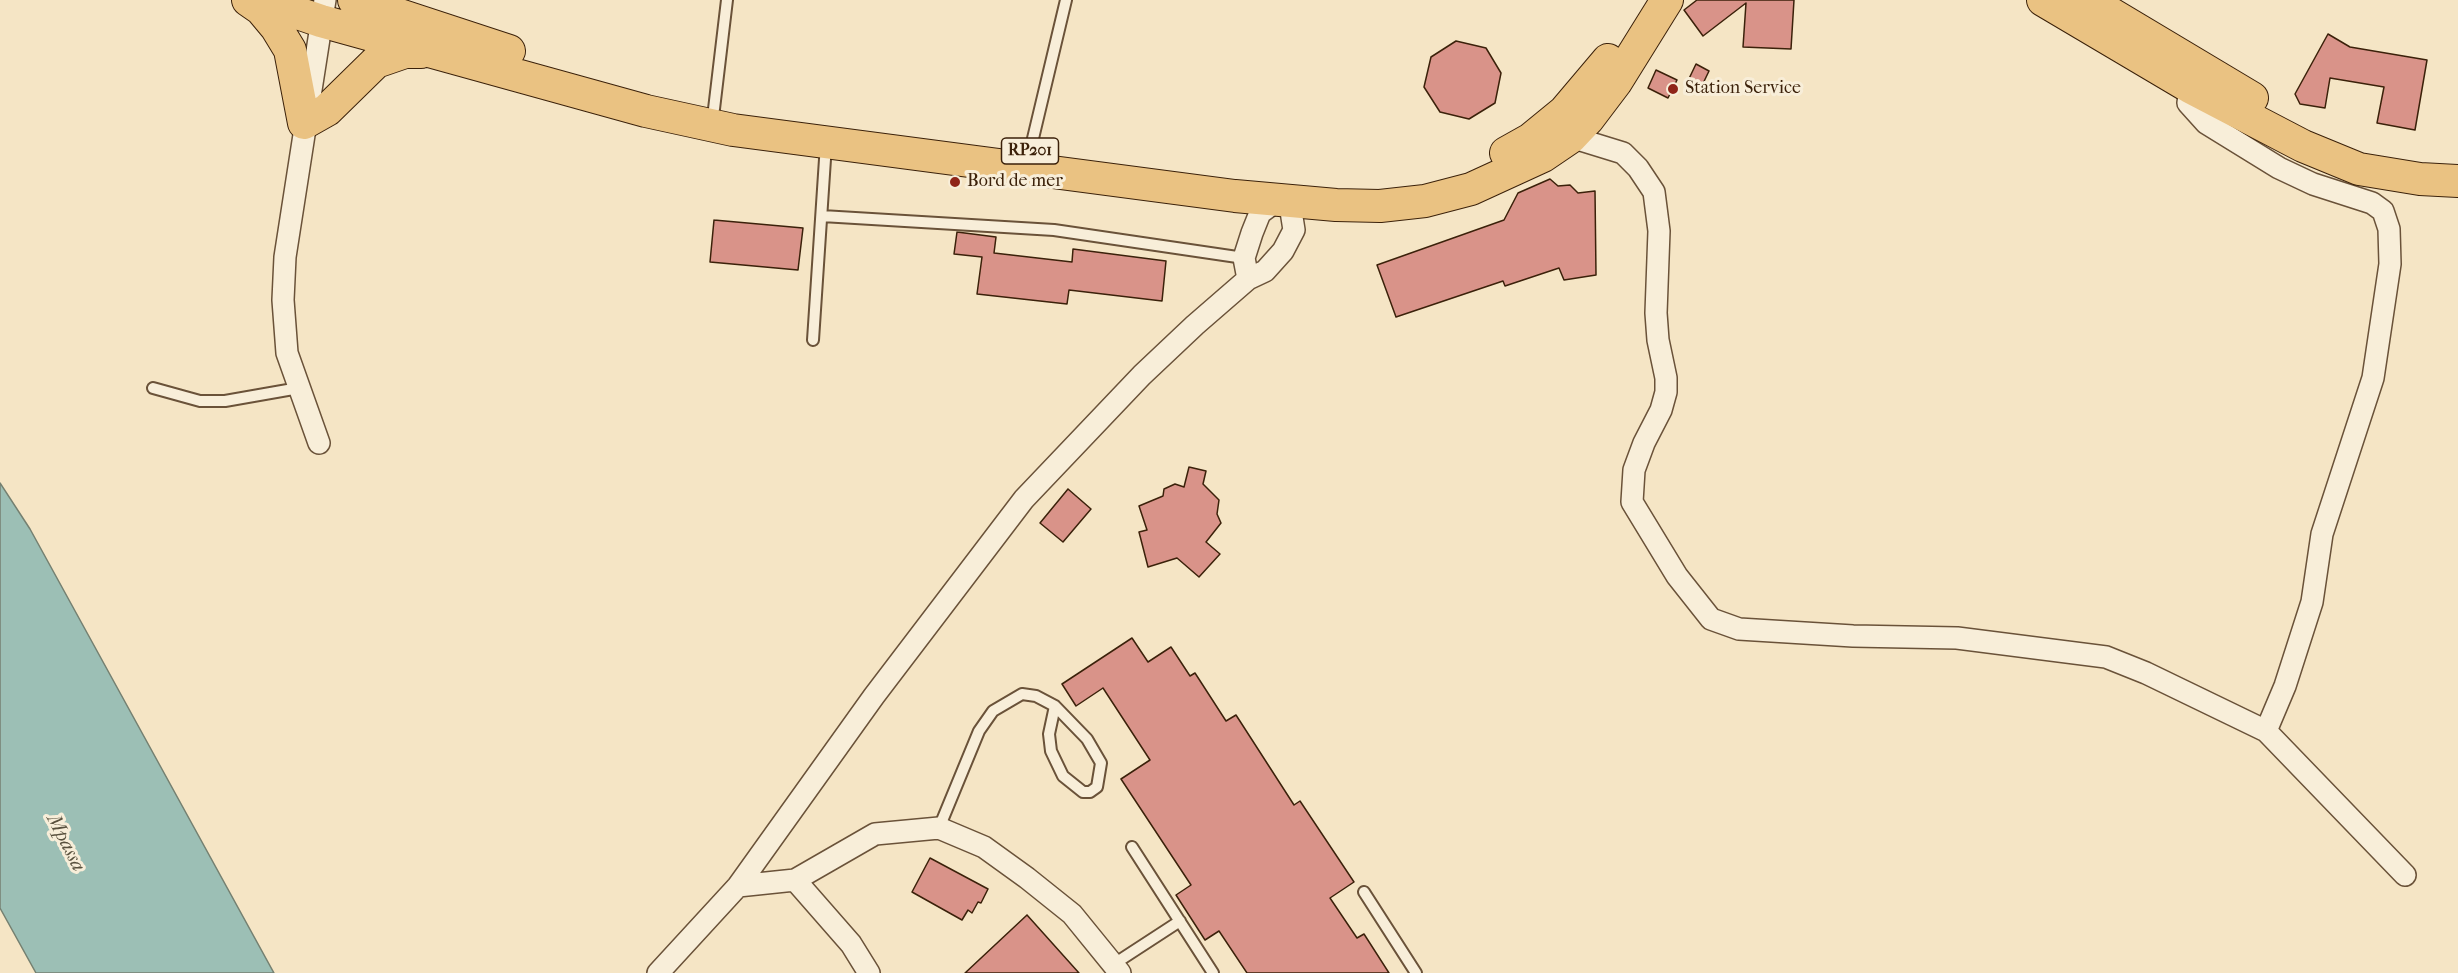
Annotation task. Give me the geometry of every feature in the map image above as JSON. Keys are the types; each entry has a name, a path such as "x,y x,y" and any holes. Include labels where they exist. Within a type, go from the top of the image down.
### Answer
{"main road":[{"path":"248,0 261,9 276,27 290,50 304,123 327,110 376,62 438,42 401,0"},
{"name":"RP201","path":"260,0 323,10 438,42 694,122 1235,196 1336,205 1380,206 1425,201 1471,189 1543,156 1571,136 1588,119 1616,82 1666,0"},
{"name":"RP201","path":"354,0 438,42 590,76 714,109 1030,151 1359,189 1422,183 1468,170 1531,139 1564,112 1600,70 1630,32 1649,0"},
{"path":"2043,0 2311,133 2358,152 2458,162"},
{"path":"2088,0 2195,77 2303,146 2359,169 2458,181"}],"street":[{"path":"319,442 287,353 284,300 285,256 323,10"},
{"path":"2195,77 2188,103 2206,123 2279,168 2313,184 2372,203 2383,212 2389,229 2390,264 2373,378 2322,534 2312,602 2285,686 2266,731"},
{"path":"1571,136 1623,153 1638,168 1654,192 1659,231 1656,313 1666,392 1661,410 1644,443 1634,470 1632,502 1677,576 1711,619 1739,630 1853,636 1957,638 2106,657 2146,673 2266,731 2405,875"},
{"path":"658,973 738,886 874,696 1024,499 1142,375 1248,279 1265,271 1283,251 1294,230 1292,211 1279,199 1260,213 1244,258 1248,279"},
{"path":"738,886 795,880 875,834 939,828 984,847 1027,878 1072,914 1117,969"},
{"path":"795,880 851,944 868,973"}],"lane":[{"path":"714,109 727,0"},
{"path":"1030,151 1066,0"},
{"path":"813,340 827,141"},
{"path":"822,216 1054,230 1244,258"},
{"path":"153,388 200,401 225,402 299,388"},
{"path":"939,828 979,732 993,711 1022,694 1036,696 1055,706 1087,739 1101,763 1097,787 1090,792 1075,788 1063,776 1051,751 1049,734 1055,706"},
{"path":"1132,847 1213,973"},
{"path":"1364,892 1416,973"},
{"path":"1117,969 1180,921"}],"water":[{"name":"Mpassa","path":"0,483 30,529 274,973 36,973 0,908"}],"building":[{"path":"1697,0 1794,0 1791,49 1743,47 1746,3 1703,36 1684,10"},
{"path":"2328,34 2350,47 2427,60 2415,130 2377,123 2384,87 2330,78 2325,108 2300,104 2295,94"},
{"path":"1456,41 1486,48 1501,73 1495,103 1469,119 1440,112 1424,87 1431,57"},
{"path":"1696,64 1709,71 1698,94 1685,87"},
{"path":"1656,70 1677,80 1668,98 1648,88"},
{"path":"1550,179 1558,186 1570,185 1578,193 1595,191 1596,275 1564,280 1559,268 1505,286 1503,281 1396,317 1377,265 1504,220 1518,193"},
{"path":"714,220 803,228 798,270 710,262"},
{"path":"957,232 996,237 994,253 1072,262 1073,249 1166,261 1162,301 1069,290 1067,304 977,294 982,257 954,254"},
{"path":"1189,467 1206,471 1203,484 1219,500 1217,514 1221,523 1206,542 1220,554 1199,577 1177,558 1148,567 1139,532 1147,530 1139,506 1163,496 1164,489 1175,484 1184,487"},
{"path":"1068,489 1091,509 1063,542 1040,523"},
{"path":"1132,638 1148,662 1171,647 1190,676 1195,673 1226,721 1236,715 1294,805 1300,801 1354,882 1330,898 1357,938 1364,934 1389,973 1247,973 1219,931 1205,940 1176,895 1191,885 1121,779 1150,760 1103,688 1076,706 1062,684"},
{"path":"930,858 988,889 981,903 978,902 972,913 968,910 962,920 912,892"},
{"path":"1027,915 1079,973 965,973"}],"place":[{"name":"Station Service","path":"1673,89"},
{"name":"Bord de mer","path":"955,182"}]}
